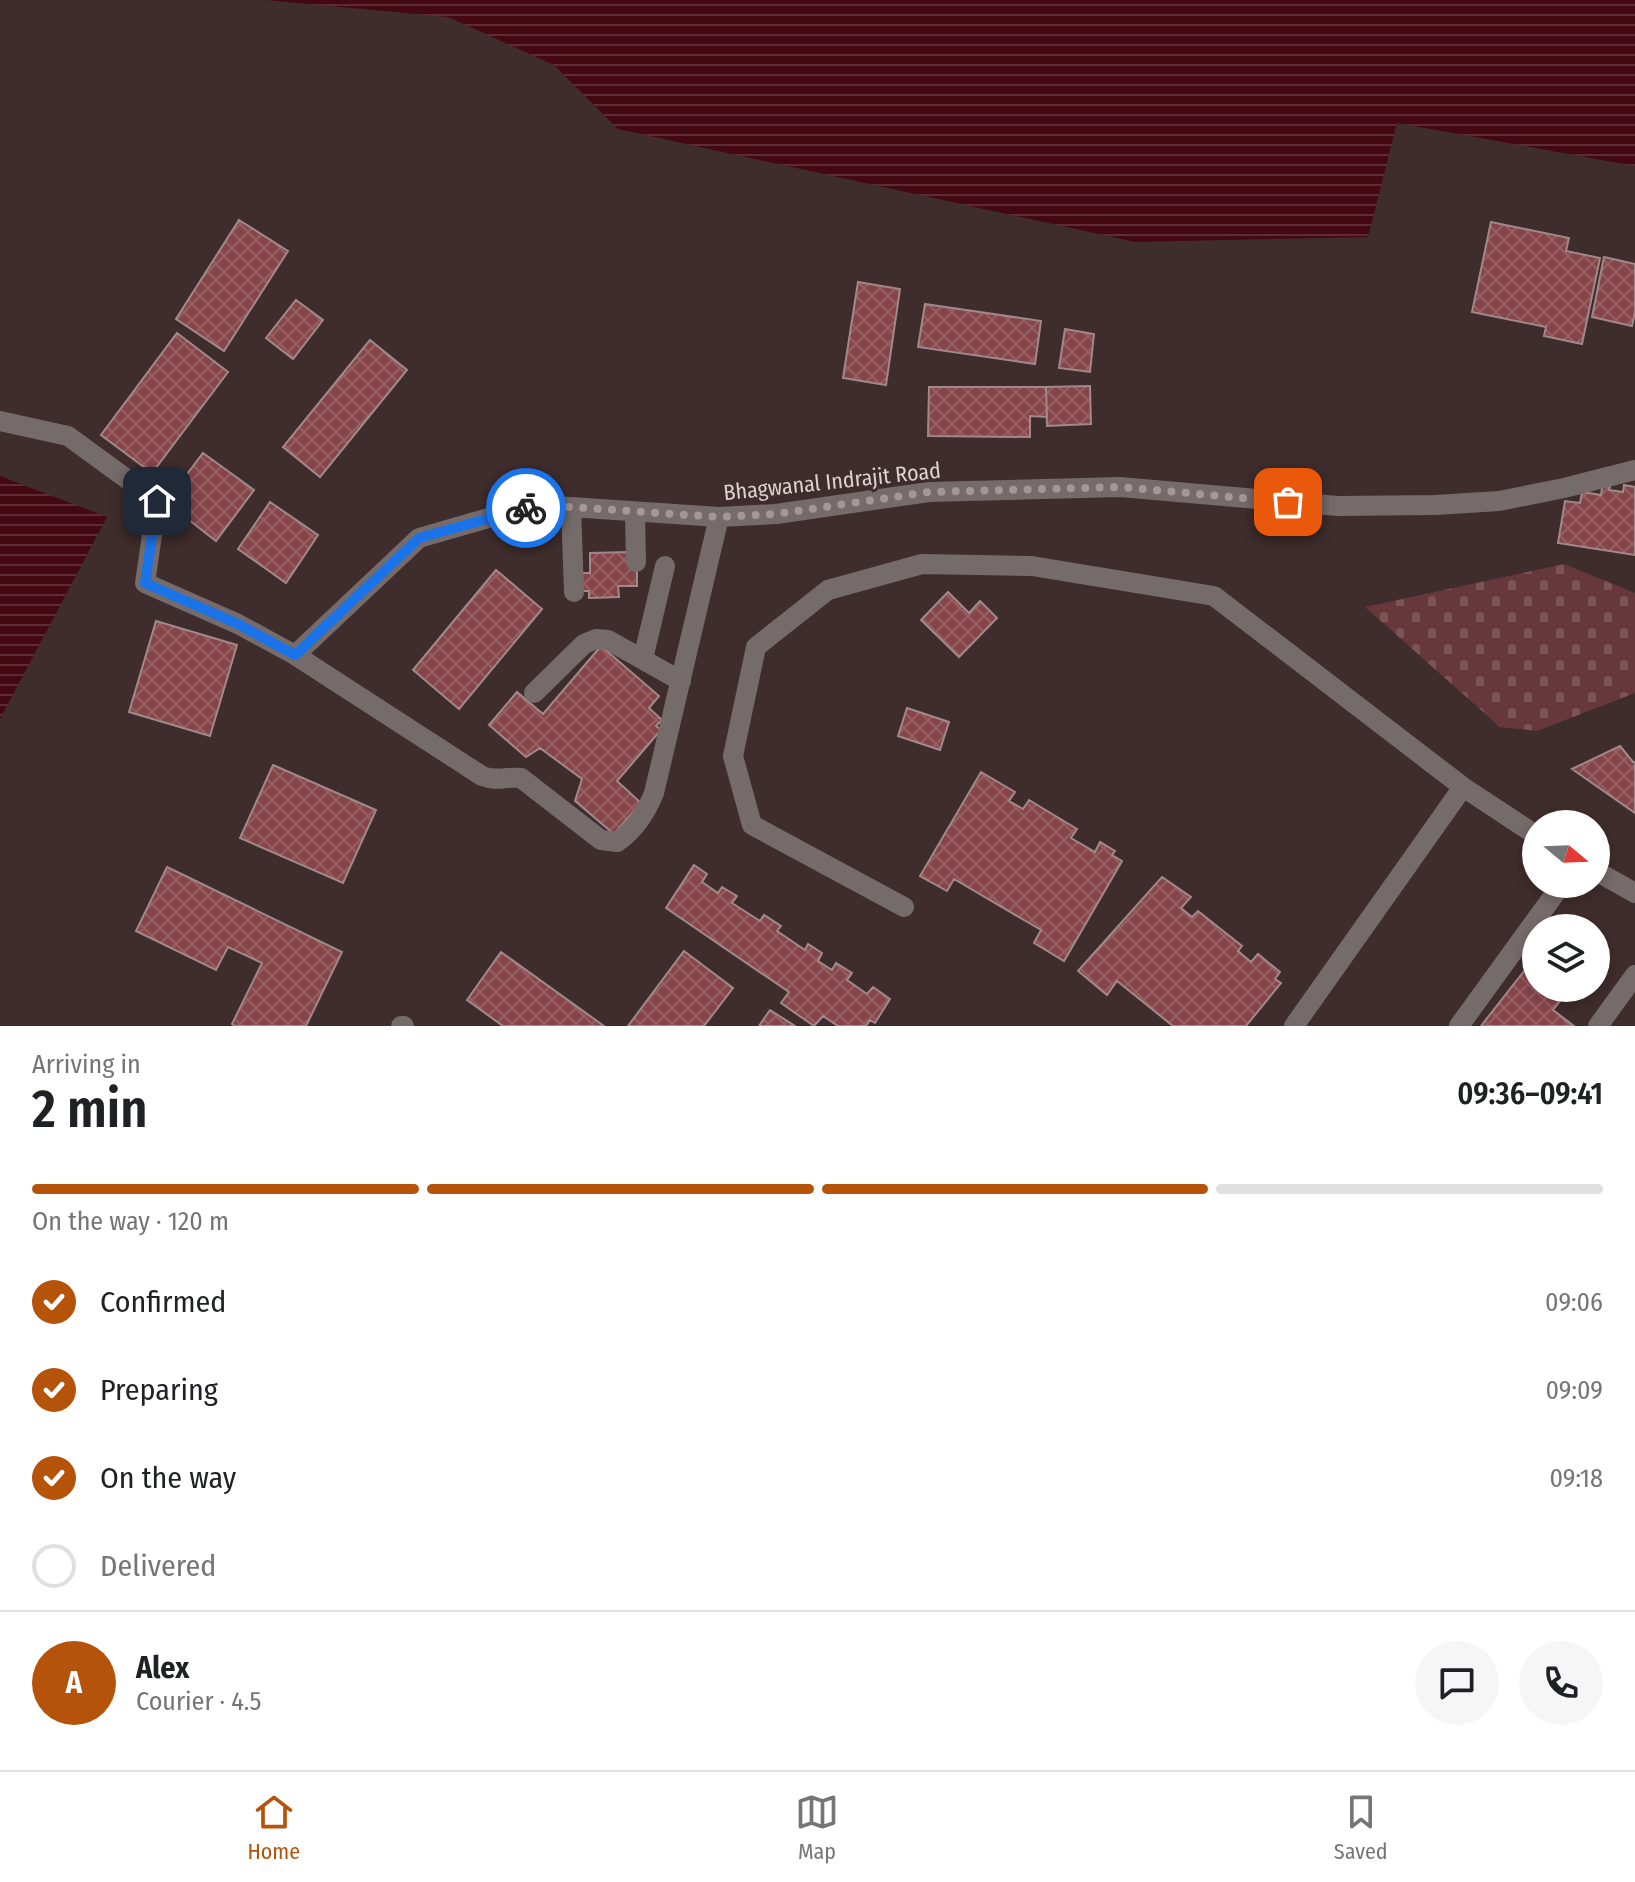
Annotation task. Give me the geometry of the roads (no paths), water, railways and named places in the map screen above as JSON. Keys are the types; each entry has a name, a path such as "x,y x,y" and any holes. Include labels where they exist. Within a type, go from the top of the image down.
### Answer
{"street":[{"path":"0,421 68,436 157,501 145,583 238,624 295,655 482,776 498,780 521,778 601,840 610,842 623,838 646,811 654,793 719,517"},
{"name":"Bhagwanal Indrajit Road","path":"295,655 419,538 541,505 719,517 776,514 929,492 1120,487 1338,506 1448,504 1499,501 1635,470"},
{"path":"571,507 574,592"},
{"path":"635,512 636,562"},
{"path":"904,907 752,825 733,756 756,647 828,590 922,564 1032,566 1214,596 1463,787 1522,826"},
{"path":"643,659 665,566"},
{"path":"534,693 584,644 596,639 608,640 681,681"},
{"path":"1294,1026 1463,787"},
{"path":"1610,879 1635,893"},
{"path":"1459,1026 1552,898"},
{"path":"1598,1026 1635,975"}]}
